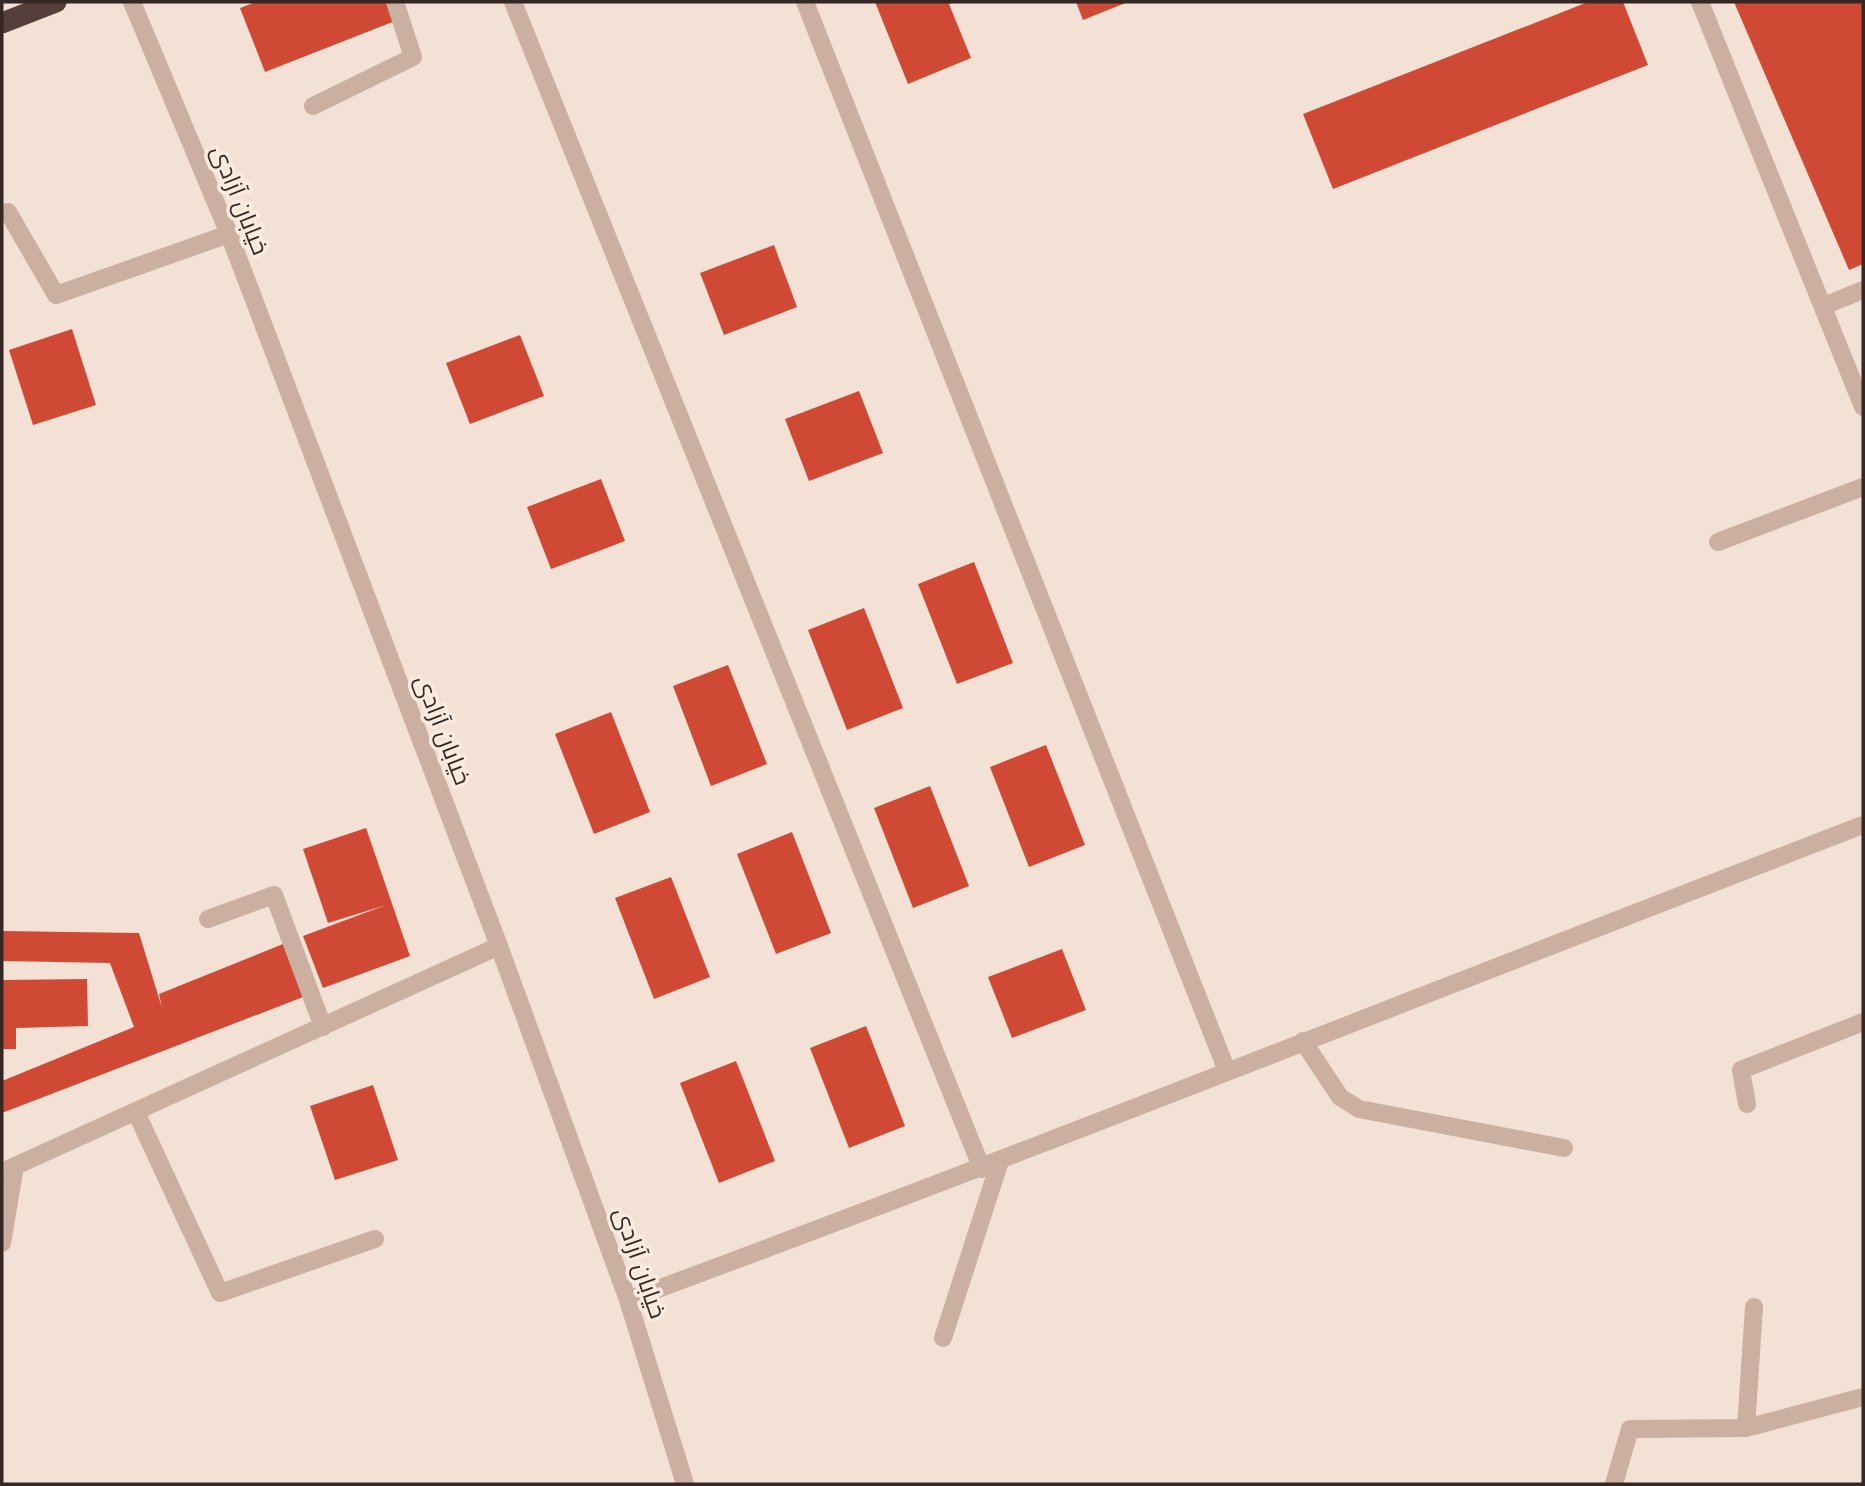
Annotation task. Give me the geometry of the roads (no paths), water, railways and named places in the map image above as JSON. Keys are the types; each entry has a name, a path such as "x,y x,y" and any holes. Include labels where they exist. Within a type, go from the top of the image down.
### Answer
{"highway":[{"path":"2,23 56,2"}],"street":[{"name":"خیابان آزادی","path":"132,2 229,234 499,946 628,1300 685,1484"},
{"path":"313,106 413,57 395,2"},
{"path":"513,2 982,1169"},
{"path":"806,2 1227,1071"},
{"path":"1700,2 1863,407"},
{"path":"8,212 56,295 229,234"},
{"path":"1823,306 1863,290"},
{"path":"1717,541 1863,487"},
{"path":"628,1300 982,1169 1303,1041 1863,825"},
{"path":"208,919 274,895 323,1027"},
{"path":"2,1243 9,1169 499,946"},
{"path":"1747,1104 1741,1070 1863,1022"},
{"path":"1303,1041 1340,1097 1359,1109 1564,1148"},
{"path":"136,1112 220,1293 375,1239"},
{"path":"943,1338 1000,1161"},
{"path":"1746,1429 1754,1307"},
{"path":"1614,1484 1630,1429 1746,1429 1863,1397"}]}
